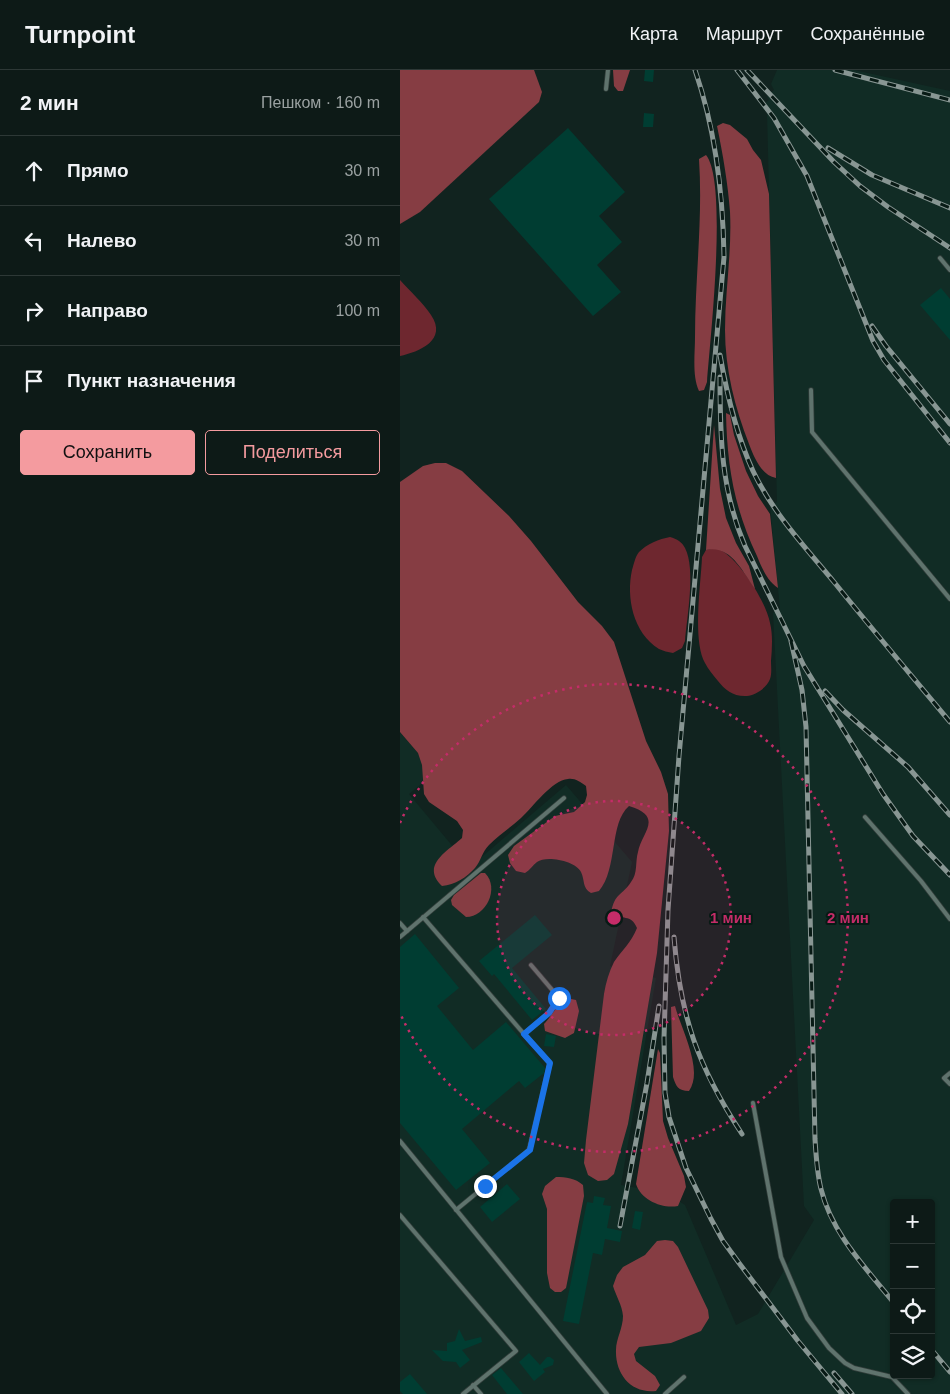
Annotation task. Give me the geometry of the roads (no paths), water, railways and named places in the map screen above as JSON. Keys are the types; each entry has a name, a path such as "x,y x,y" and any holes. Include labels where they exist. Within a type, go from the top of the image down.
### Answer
{"lane":[{"path":"606,89 608,70"},
{"path":"940,258 950,270"},
{"path":"946,265 950,261"},
{"path":"810,390 812,432 950,599"},
{"path":"400,936 564,798"},
{"path":"865,817 921,881 950,919"},
{"path":"423,917 550,1063 530,1150 456,1210"},
{"path":"400,923 407,931"},
{"path":"524,1034 549,1013 559,998 531,965"},
{"path":"950,1073 944,1078 950,1084"},
{"path":"753,1102 781,1258 808,1318 829,1348 845,1363 854,1368 892,1377 908,1394"},
{"path":"400,1141 607,1394"},
{"path":"400,1215 516,1350 462,1394"},
{"path":"665,1394 684,1377"},
{"path":"474,1385 481,1394"}],"railway":[{"path":"695,70 708,116 717,162 722,209 724,257 679,756 668,910 664,1038 665,1093 669,1117 686,1168 723,1241 798,1341 842,1394"},
{"path":"737,70 774,118 807,176 873,341 884,360 950,443"},
{"path":"747,70 834,162 860,186 950,248"},
{"path":"835,70 950,100"},
{"path":"828,148 872,175 950,208"},
{"path":"872,326 886,346 950,424"},
{"path":"720,355 737,429 753,471 770,501 801,543 950,722"},
{"path":"720,377 722,442 727,484 737,525 745,546 804,666 883,794 913,836 950,875"},
{"path":"791,641 802,690 806,727 816,1158 821,1189 833,1221 851,1250 890,1298"},
{"path":"825,691 843,710 908,767 950,815"},
{"path":"674,937 681,992 694,1040 714,1086 742,1134"},
{"path":"620,1226 647,1083 659,1006"},
{"path":"935,1354 950,1372"},
{"path":"834,1373 852,1394"}]}
